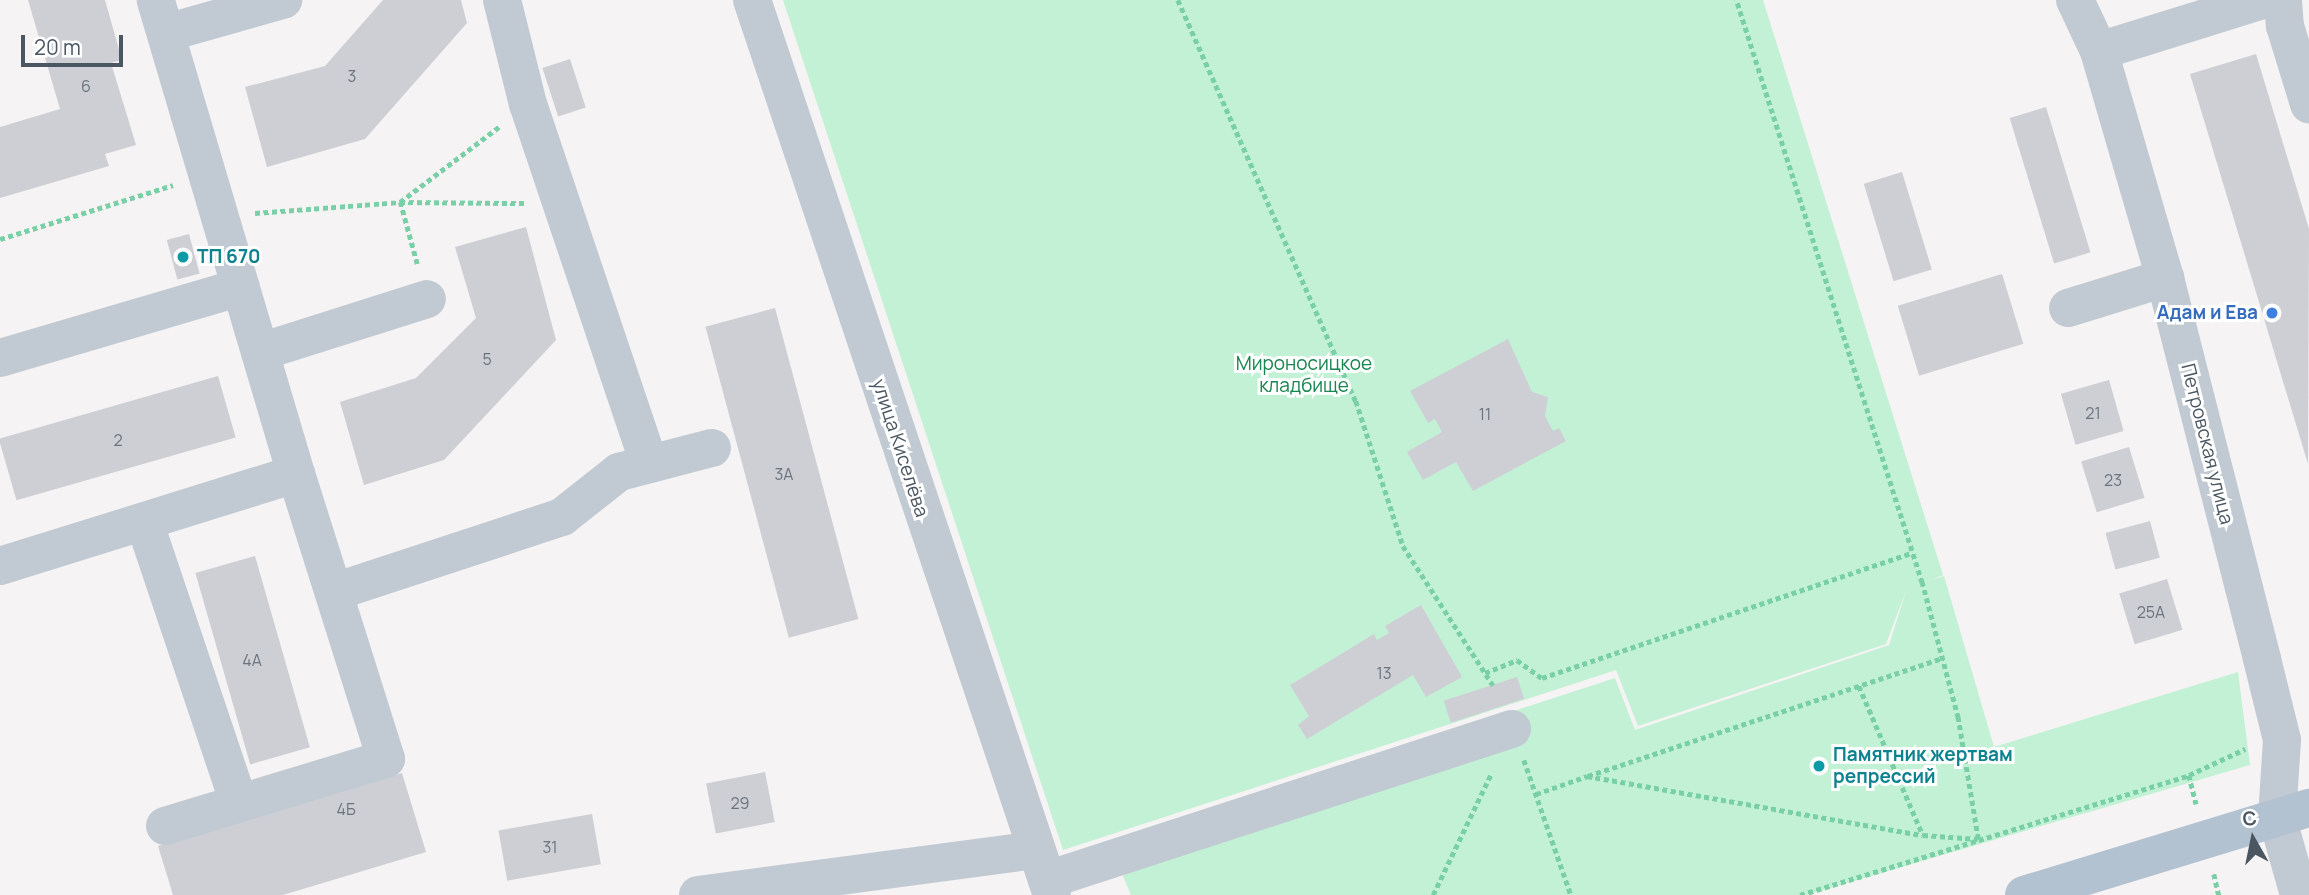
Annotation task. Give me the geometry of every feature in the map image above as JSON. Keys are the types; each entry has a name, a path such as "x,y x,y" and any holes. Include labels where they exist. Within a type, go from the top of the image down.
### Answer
{"main road":[{"path":"2024,895 2293,813"}],"street":[{"path":"165,826 386,759 296,474 161,16 283,0"},
{"path":"502,0 528,104 564,203 649,464"},
{"name":"улица Киселёва","path":"752,0 1044,875"},
{"name":"Петровская улица","path":"2075,0 2099,51 2165,278 2283,740 2293,813 2299,895"},
{"path":"2099,51 2263,0"},
{"path":"2283,0 2285,26 2309,104"},
{"path":"2068,308 2165,278"},
{"path":"0,358 241,287"},
{"path":"260,352 427,299"},
{"path":"334,592 562,517 619,472 712,448"},
{"path":"0,566 296,474"},
{"path":"145,523 239,804"},
{"path":"698,895 1044,875 1512,729"}],"path":[{"path":"1178,0 1356,401 1403,546 1493,685"},
{"path":"1736,0 1943,658 1978,838"},
{"path":"400,202 528,104"},
{"path":"0,239 207,174"},
{"path":"400,202 427,299"},
{"path":"219,216 400,202 564,203"},
{"path":"1485,673 1517,660 1542,678 1912,553"},
{"path":"1536,794 1943,658"},
{"path":"1860,686 1923,835"},
{"path":"1512,729 1571,895"},
{"path":"1433,895 1512,729"},
{"path":"1800,895 2189,775 2219,895"},
{"path":"1587,776 1923,835 1978,838"}],"green space":[{"name":"Мироносицкое кладбище","path":"783,0 1763,0 1943,575 1932,580 1944,576 1994,747 2238,672 2250,765 1806,895 1131,895 1109,843 1615,678 1635,730 1889,645 1907,588 1886,644 1638,726 1616,670 1063,850"}],"building":[{"path":"28,0 105,0 122,60 111,63 136,145 105,154 109,166 0,198 0,127 60,109"},
{"path":"383,0 461,0 467,23 365,139 267,167 245,87 325,66"},
{"path":"2256,54 2309,229 2308,464 2190,74"},
{"path":"570,59 586,108 558,116 542,68"},
{"path":"2046,107 2090,252 2054,263 2010,118"},
{"path":"1902,172 1932,270 1894,281 1864,184"},
{"path":"526,227 556,340 444,460 364,485 340,402 416,378 476,318 455,247"},
{"name":"ТП 670","path":"189,234 200,274 177,280 167,240"},
{"path":"2002,274 2023,344 1919,376 1898,306"},
{"path":"775,308 858,619 789,638 705,327"},
{"path":"1508,339 1532,392 1548,397 1545,416 1553,431 1559,428 1566,441 1473,491 1456,462 1423,480 1407,452 1442,432 1435,419 1428,423 1410,391"},
{"path":"218,376 236,438 16,500 0,439"},
{"path":"2109,380 2124,431 2076,445 2061,394"},
{"path":"2129,447 2144,498 2097,512 2081,462"},
{"path":"2150,521 2160,558 2115,570 2106,533"},
{"path":"255,556 310,747 250,764 195,573"},
{"path":"2167,579 2182,630 2135,644 2119,594"},
{"path":"1421,605 1462,677 1426,697 1413,675 1307,739 1298,725 1309,716 1290,685 1374,634 1377,640 1389,633 1385,626"},
{"path":"1517,677 1524,699 1451,723 1444,701"},
{"path":"765,772 775,822 716,834 706,783"},
{"path":"402,773 426,852 283,895 173,895 158,846"},
{"path":"592,814 601,864 507,881 498,830"}],"place":[{"name":"ТП 670","path":"183,257"},
{"name":"Адам и Ева","path":"2272,313"},
{"name":"Памятник жертвам репрессий","path":"1819,766"}]}
